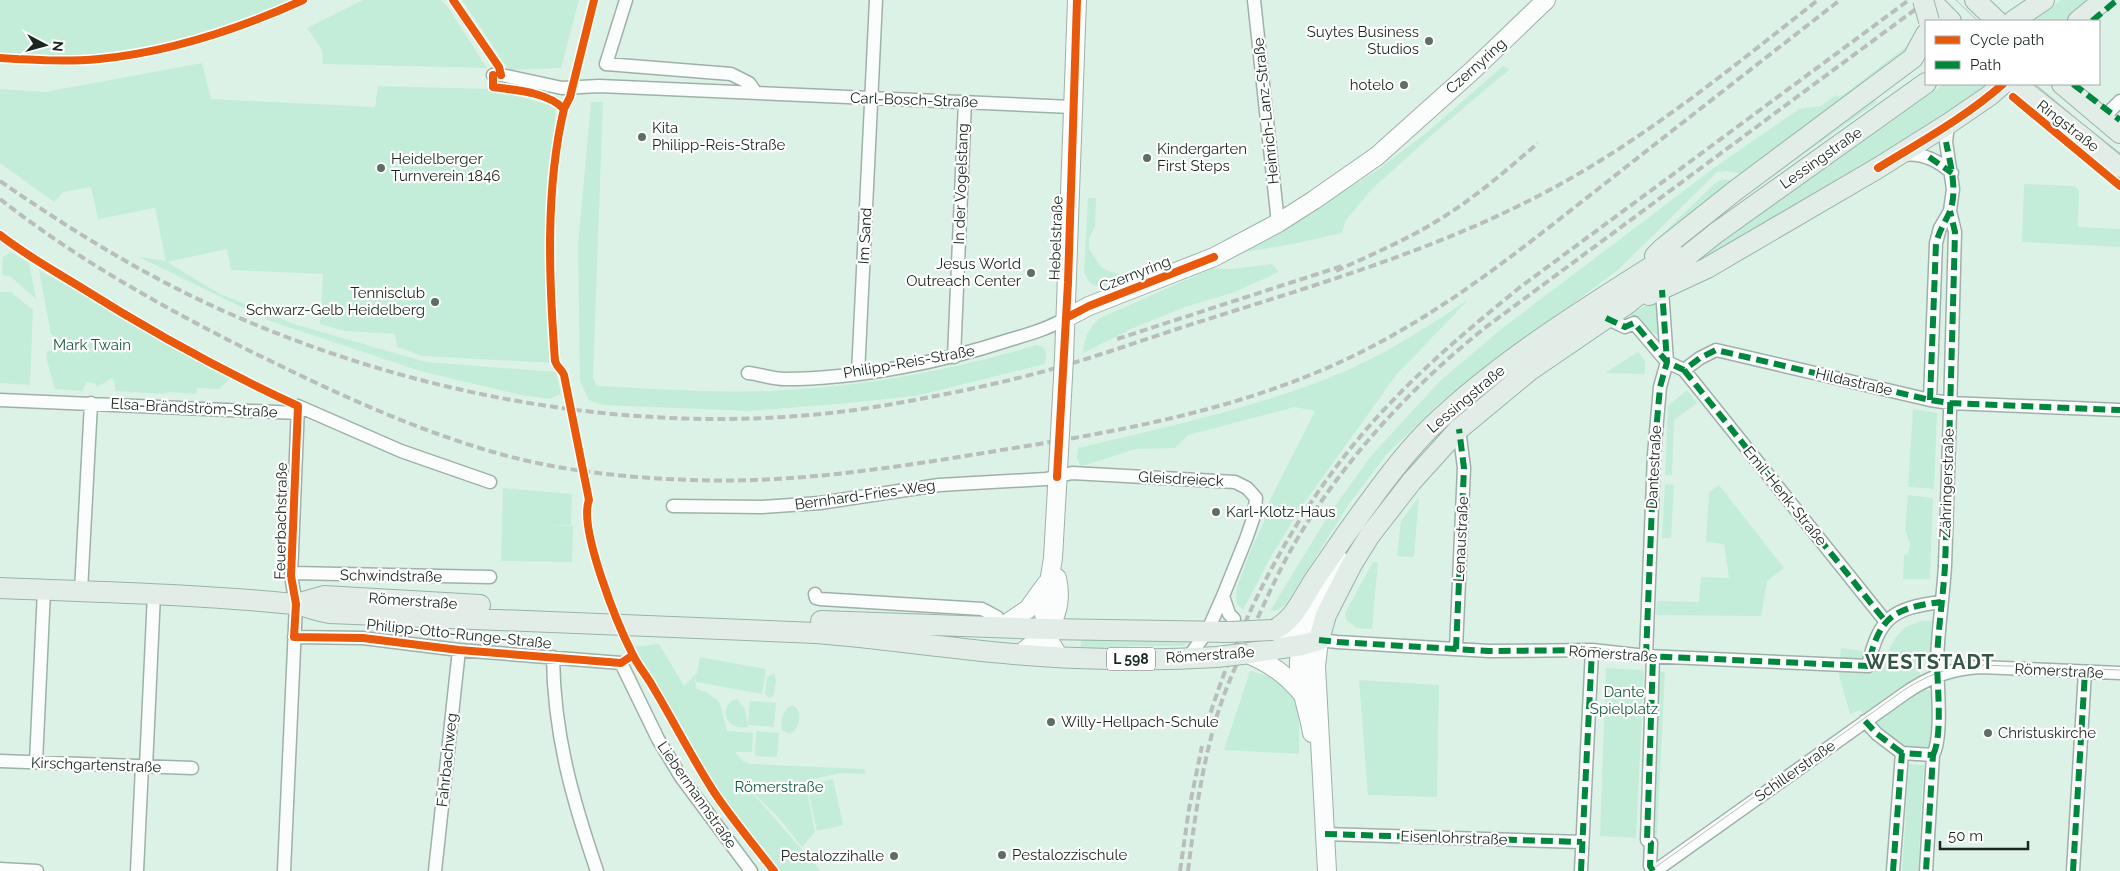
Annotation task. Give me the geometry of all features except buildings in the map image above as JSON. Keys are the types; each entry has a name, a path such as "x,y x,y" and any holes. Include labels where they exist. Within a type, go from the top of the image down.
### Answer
{"main road":[{"name":"Hebelstraße","path":"1059,657 1050,642 1044,614 1053,558 1058,477 1071,193 1072,107 1077,0"},
{"name":"Czernyring","path":"1066,318 1089,306 1153,283 1214,257 1278,223 1377,156 1486,58 1546,0"},
{"path":"1923,0 1929,20"},
{"path":"1930,0 1950,20"},
{"path":"1974,0 1996,20"},
{"path":"2015,20 2044,0"},
{"path":"2079,20 2104,0"},
{"path":"1640,274 1663,248 1736,190 1913,58 1925,36"},
{"name":"Lessingstraße","path":"1308,639 1326,616 1347,573 1370,536 1412,481 1459,429 1529,371 1606,318 1630,313 1716,233 1925,84"},
{"path":"1630,313 1662,290 1707,268 1896,156 1948,124 2002,85"},
{"name":"Ringstraße","path":"2017,85 2120,167"},
{"name":"Ringstraße","path":"2063,85 2120,133"},
{"name":"Lessingstraße","path":"1308,639 1351,529 1369,502 1414,445 1454,406 1532,345 1679,249 1716,233"},
{"path":"1454,406 1459,429"},
{"path":"1274,630 1291,616 1314,580 1351,529"},
{"name":"Hebelstraße","path":"1020,654 1037,641 1057,616 1060,588 1053,558"},
{"path":"1003,626 1028,609 1049,579"},
{"name":"Römerstraße","path":"0,588 154,594 296,604 318,612 330,613 816,633 1059,657 1187,659 1260,655 1308,639"},
{"name":"Römerstraße","path":"296,604 324,596 634,615 1003,626 1046,629 1207,632 1231,626 1274,630"},
{"path":"1274,630 1308,639"},
{"path":"1308,639 1299,661 1303,695 1314,739 1320,749"},
{"path":"1308,639 1316,666 1321,731 1320,749 1327,871"},
{"path":"1260,655 1291,680 1303,695"}],"street":[{"path":"626,0 606,64 732,74 750,83 756,93"},
{"name":"Im Sand","path":"858,374 876,0"},
{"name":"Heinrich-Lanz-Straße","path":"1254,0 1278,223"},
{"name":"Carl-Bosch-Straße","path":"493,75 562,88 599,86 1072,107"},
{"path":"2102,118 2120,101"},
{"name":"In der Vogelstang","path":"954,357 965,102"},
{"name":"Zähringerstraße","path":"1926,871 1933,755 1938,730 1940,687 1937,660 1944,586 1950,403 1955,232 1950,211 1953,189 1952,172 1946,142 1948,124"},
{"path":"1896,156 1916,154 1929,157 1952,172"},
{"name":"Zähringerstraße","path":"1930,400 1936,243 1940,228 1950,211"},
{"path":"1662,290 1667,362"},
{"path":"1630,313 1667,362 1684,370"},
{"name":"Philipp-Reis-Straße","path":"748,372 784,379 858,374 954,357 1051,327 1066,318"},
{"name":"Hildastraße","path":"1684,370 1700,358 1716,350 1950,403 2120,410"},
{"name":"Dantestraße","path":"1654,871 1650,866 1651,843 1647,840 1654,455 1660,387 1667,362"},
{"name":"Emil-Henk-Straße","path":"1684,370 1886,622"},
{"name":"Elsa-Brändström-Straße","path":"0,400 298,413"},
{"name":"Elsa-Brändström-Straße","path":"81,591 91,403"},
{"path":"298,413 298,406 401,451 490,482"},
{"name":"Feuerbachstraße","path":"284,871 296,604 291,573 298,413"},
{"name":"Lenaustraße","path":"1456,649 1464,468 1459,429"},
{"name":"Gleisdreieck","path":"1058,477 1072,473 1088,473 1235,482 1248,488 1256,498 1254,516 1223,596 1207,632 1187,659"},
{"name":"Bernhard-Fries-Weg","path":"673,506 784,506 820,503 939,485 1058,477"},
{"name":"Schwindstraße","path":"291,573 490,577"},
{"path":"36,762 44,590"},
{"path":"137,871 154,594"},
{"path":"814,594 818,599 982,609 997,617 1003,626"},
{"path":"1223,596 1231,626"},
{"name":"Römerstraße","path":"1308,639 1489,651 1592,650 1650,656 1868,666 1876,639 1886,622 1898,612 1912,606 1941,602"},
{"name":"Philipp-Otto-Runge-Straße","path":"294,636 363,638 459,650 621,663"},
{"name":"Fahrbachweg","path":"435,871 459,650"},
{"path":"1580,871 1592,650"},
{"path":"552,657 554,702 562,752 570,790 597,871"},
{"name":"Liebermannstraße","path":"621,663 658,739 681,776 751,871"},
{"name":"Römerstraße","path":"1938,674 1953,670 1980,668 2120,673"},
{"path":"2073,871 2085,672"},
{"name":"Schillerstraße","path":"1654,871 1914,687 1938,674"},
{"path":"1865,722 1902,753 1933,755"},
{"path":"1893,871 1902,753"},
{"name":"Kirschgartenstraße","path":"0,761 192,768"},
{"name":"Eisenlohrstraße","path":"1325,834 1582,842"},
{"path":"0,869 37,871"}],"green space":[{"path":"0,0 293,0 245,19 196,35 146,48 95,56 48,57 0,54"},
{"path":"363,0 441,0 447,6 487,68 323,64 322,50 307,28"},
{"path":"462,0 579,0 561,68 509,70"},
{"path":"2061,0 2095,0 2071,20 2035,20"},
{"path":"1910,44 1899,58 1743,174 1727,171 1717,172 1618,270 1438,404 1387,454 1349,504 1286,604 1278,610 1270,611 1328,516 1371,456 1440,381 1500,330 1718,165 1799,109 1821,106 1836,95 1840,97"},
{"name":"Heidelberger Turnverein 1846","path":"202,63 211,99 375,107 378,86 492,89 556,107 546,237 546,281 553,363 423,356 397,347 395,334 345,331 320,324 323,274 231,270 227,249 167,262 220,294 294,324 426,362 556,372 561,394 550,399 521,395 420,371 270,321 139,257 166,261 155,208 98,219 91,187 63,192 54,202 0,163 0,89 45,92"},
{"path":"1503,66 1510,69 1441,127 1372,189 1346,220 1342,233 1245,252 1376,171 1425,134"},
{"path":"1943,85 1988,85 1980,93 1678,278 1699,258"},
{"path":"1874,99 1877,102 1745,196"},
{"path":"591,102 603,102 593,378 597,386 692,391 819,388 913,375 1037,345 1043,347 1046,352 1045,364 915,396 838,404 749,411 603,405 589,400 580,381 578,245"},
{"path":"1722,179 1734,181 1651,245 1714,184"},
{"path":"2024,184 2074,186 2079,190 2078,227 2120,229 2120,247 2022,242"},
{"path":"1088,198 1096,198 1095,227 1089,238 1089,249 1101,267 1120,274 1154,262 1158,266 1111,285 1097,286 1090,282 1084,271"},
{"path":"11,252 29,263 36,299 11,277 2,275 3,257"},
{"path":"1272,264 1279,272 1232,293 1185,307 1131,329 1083,353 1087,334 1100,318 1213,268 1232,269"},
{"name":"Mark Twain","path":"39,270 231,378 219,389 197,388 196,394 115,391 115,384 112,378 97,387 95,383 87,382 82,391 55,389 46,357 47,351 51,351 55,336 51,335"},
{"path":"0,292 11,292 33,310 30,385 0,383"},
{"path":"1658,299 1663,338 1633,321 1630,314"},
{"path":"1468,300 1397,374 1302,506 1269,560 1243,610 1237,604 1237,587 1264,522 1265,510 1315,411 1295,407 1188,435 1175,448 1135,449 1086,465 1080,465 1077,458 1078,448 1250,405 1350,369 1381,354"},
{"path":"1638,352 1645,361 1645,374 1605,373"},
{"path":"1687,390 1697,403 1674,420 1672,475 1665,475 1668,406"},
{"path":"1913,409 1937,413 1934,489 1908,487"},
{"path":"1665,484 1674,485 1671,538 1662,538"},
{"path":"1719,485 1784,568 1767,581 1761,616 1656,615 1657,601 1699,602 1701,577 1729,578 1724,544 1706,542 1709,492"},
{"path":"503,488 572,494 571,525 548,525 573,526 572,562 501,561"},
{"path":"1908,495 1933,498 1930,579 1903,579 1904,555 1908,554 1910,544 1905,530"},
{"path":"1419,497 1414,557 1397,556 1401,521"},
{"path":"1373,562 1378,562 1372,629 1357,628 1346,620 1345,613"},
{"path":"1921,621 1933,621 1930,655 1922,661 1919,671 1926,690 1934,691 1929,752 1904,750 1874,728 1860,710 1850,714 1839,675 1841,648 1858,650 1884,659 1896,637 1905,627"},
{"path":"1082,637 1193,640 1182,646 1134,646 1080,650"},
{"path":"659,644 684,686 697,673 700,657 766,669 762,694 696,682 696,675 695,681 697,689 706,692 720,704 727,731 753,733 752,752 735,752 743,761 750,764 865,769 866,774 840,773 805,781 815,832 802,847 778,817 747,787 819,871 777,871 706,784 661,704 634,647"},
{"name":"Dante Spielplatz","path":"1606,668 1644,670 1636,838 1600,836"},
{"path":"1250,671 1279,682 1294,699 1299,723 1299,754 1224,750"},
{"path":"1657,671 1665,672 1657,835 1651,835"},
{"path":"774,673 776,680 774,695 769,698 765,694 767,677"},
{"path":"1359,680 1439,685 1437,797 1368,795"},
{"path":"737,699 745,709 748,727 732,725 726,716 728,705 731,701"},
{"path":"750,701 776,703 774,727 748,725"},
{"path":"792,705 798,711 799,720 796,728 790,734 782,730 781,723 784,712"},
{"path":"756,731 779,733 777,757 755,756"},
{"path":"1909,764 1924,765 1918,871 1902,871"},
{"path":"833,779 843,825 817,831 807,785"}],"tram line":[{"path":"1956,0 1977,20"},
{"path":"2036,85 2120,155"},
{"path":"1650,871 1904,690 1931,675 1969,665 2120,670"}],"railway":[{"path":"0,181 99,246 177,289 283,336 366,364 451,388 538,404 626,415 714,419 801,416 887,405 1040,373 1321,283 1457,234 1544,193 1616,151 1685,103 1818,0"},
{"path":"0,199 58,241 118,280 212,332 370,407 467,444 547,465 595,473 644,477 732,481 851,472 930,462 1102,433 1194,413 1284,385 1328,368 1402,330 1488,273 1840,0"},
{"path":"1207,724 1237,640 1276,560 1323,485 1350,449 1395,398 1447,349 1519,288 1909,0"},
{"path":"1188,871 1198,798 1209,744 1222,702 1236,667 1278,575 1306,524 1350,462 1375,432 1429,377 1486,327 1928,0"},
{"path":"1336,271 1405,239 1445,216 1481,191 1538,143"},
{"path":"1117,339 1342,266"},
{"path":"1180,871 1189,809 1202,746"}],"marked path":[{"path":"2093,20 2117,0"},
{"path":"2074,85 2120,120"},
{"path":"1930,400 1936,243 1950,211 1953,194 1946,142"},
{"path":"1929,157 1952,173"},
{"path":"1933,755 1939,723 1937,661 1945,566 1948,483 1955,232 1950,211"},
{"path":"1646,656 1654,455 1660,387 1667,362 1662,290"},
{"path":"1606,318 1625,327 1634,323 1667,362 1684,370 1700,358 1716,350 1950,403 2120,410"},
{"path":"1684,370 1886,622"},
{"path":"1456,649 1464,468 1459,429"},
{"path":"1319,640 1489,651 1592,650 1646,656 1868,666 1877,636 1891,618 1911,608 1941,602"},
{"path":"1581,871 1592,650"},
{"path":"1653,656 1647,840 1651,843 1650,866 1653,871"},
{"path":"2073,871 2085,672"},
{"path":"1865,721 1877,734 1902,753"},
{"path":"1893,871 1902,753 1933,755 1926,871"},
{"path":"1325,834 1582,842"}],"cycle path":[{"path":"0,58 87,60 126,56 204,38 279,11 303,0"},
{"path":"453,0 499,67 501,75"},
{"path":"564,109 570,97 594,0"},
{"path":"1057,477 1068,283 1077,0"},
{"path":"493,75 493,87 540,95 557,103 564,109 558,139 551,203 550,267 555,361 564,375 589,500 587,514 589,532 601,577 618,622 637,663 651,683 714,792 774,871"},
{"path":"1878,168 1958,118 2002,85"},
{"path":"2013,97 2120,186"},
{"path":"0,235 18,249 158,334 241,379 298,406 291,576 296,604 294,637 363,638 459,650 621,663 633,655"},
{"path":"1066,318 1089,306 1214,257"}],"place":[{"name":"Suytes Business Studios","path":"1429,41"},
{"name":"hotelo","path":"1404,85"},
{"name":"Kita Philipp-Reis-Straße","path":"642,137"},
{"name":"Kindergarten First Steps","path":"1147,158"},
{"name":"Heidelberger Turnverein 1846","path":"381,168"},
{"name":"Jesus World Outreach Center","path":"1031,273"},
{"name":"Tennisclub Schwarz-Gelb Heidelberg","path":"435,302"},
{"name":"Karl-Klotz-Haus","path":"1216,512"},
{"name":"Willy-Hellpach-Schule","path":"1051,722"},
{"name":"Christuskirche","path":"1988,733"},
{"name":"Pestalozzischule","path":"1002,855"},
{"name":"Pestalozzihalle","path":"894,856"}],"district":[{"name":"WESTSTADT","path":"1930,662"}]}
